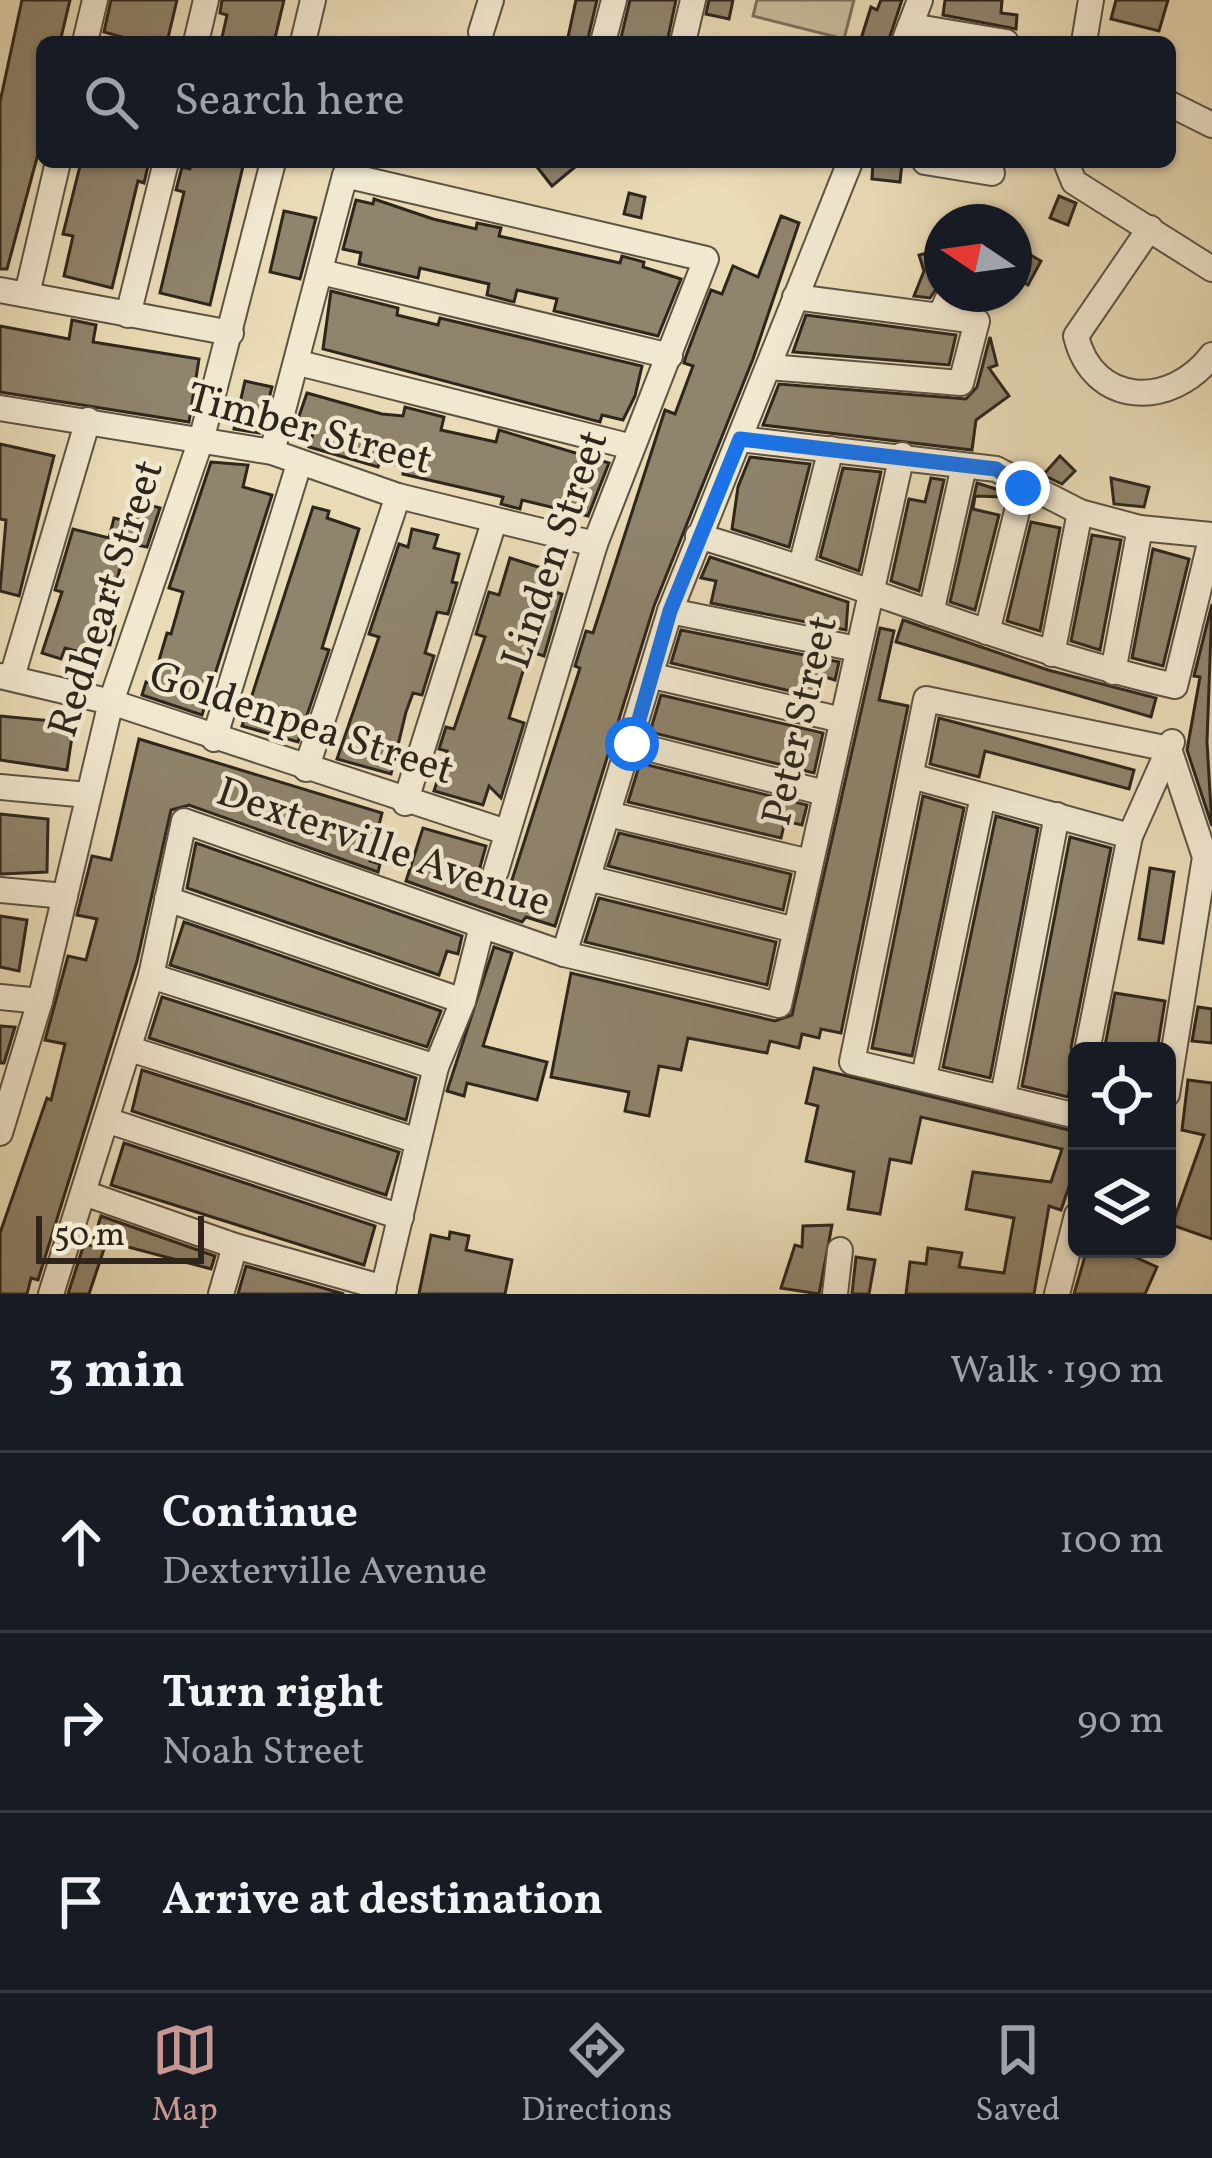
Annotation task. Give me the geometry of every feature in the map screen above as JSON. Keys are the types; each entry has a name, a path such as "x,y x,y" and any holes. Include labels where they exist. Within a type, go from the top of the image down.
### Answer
{"street":[{"path":"86,36 95,0"},
{"path":"197,36 206,0"},
{"path":"304,36 313,0"},
{"path":"482,32 491,0"},
{"path":"605,36 614,0"},
{"path":"684,36 693,0"},
{"path":"908,34 920,0"},
{"path":"1085,36 1091,0"},
{"path":"1176,107 1212,125"},
{"path":"27,294 57,168"},
{"path":"128,316 165,168"},
{"name":"Redheart Street","path":"2,1122 40,1001 111,702 202,437 272,168"},
{"name":"Dexterville Avenue","path":"51,1294 152,976 184,821 564,954 670,611 848,168"},
{"path":"962,168 992,173"},
{"path":"1067,169 1212,269"},
{"name":"Linden Street","path":"321,272 345,175 706,259 595,544 496,871"},
{"path":"1150,228 1076,336 1082,363 1105,384 1139,394 1173,387 1212,355"},
{"path":"272,452 321,272 670,356"},
{"path":"0,290 231,333"},
{"path":"795,297 924,304"},
{"path":"769,367 961,383 976,321 959,312"},
{"path":"298,363 632,447"},
{"name":"Timber Street","path":"0,408 202,437 272,452 398,496 595,544"},
{"path":"6,676 88,420"},
{"path":"698,536 802,566 870,595 1052,654 1175,686 1212,535 1140,529 1080,512 1023,488 996,469 740,439"},
{"path":"802,566 831,449"},
{"name":"Peter Street","path":"564,954 779,1005 902,455"},
{"path":"214,739 299,464"},
{"path":"931,613 964,466"},
{"path":"987,632 1023,488"},
{"path":"305,769 398,496"},
{"path":"1052,654 1080,512"},
{"path":"405,803 494,522"},
{"path":"1113,672 1140,529"},
{"path":"670,611 857,649"},
{"name":"Goldenpea Street","path":"6,676 111,702 405,803 506,832"},
{"path":"653,676 842,720"},
{"path":"1068,1108 852,1062 926,698 1173,741"},
{"path":"1089,1042 1130,836 1173,741"},
{"path":"1173,741 1205,857 1175,1042"},
{"path":"632,744 825,794"},
{"path":"910,776 1130,836"},
{"path":"0,788 88,795"},
{"path":"924,1077 983,796"},
{"path":"608,814 810,862"},
{"path":"1003,1096 1057,815"},
{"path":"588,878 795,930"},
{"path":"0,890 65,896"},
{"path":"167,899 463,1000"},
{"path":"84,1193 383,1291 436,1067 463,1000 482,926"},
{"path":"152,976 436,1067"},
{"path":"0,997 40,1001"},
{"path":"130,1049 418,1141"},
{"path":"106,1120 400,1217"},
{"path":"221,1294 235,1246"},
{"path":"835,1294 840,1250"},
{"path":"1057,1294 1068,1251"}],"shaded area":[{"path":"757,0 854,0 845,36 753,16"}],"building":[{"path":"22,0 70,0 61,36 36,36 36,161 7,269 0,269 0,102"},
{"path":"111,0 177,0 168,36 104,32"},
{"path":"222,0 284,0 275,36 222,36 227,15 220,13"},
{"path":"576,0 597,0 588,36 568,36"},
{"path":"630,0 676,0 668,36 621,36"},
{"path":"709,0 733,0 729,19 706,14"},
{"path":"881,0 902,0 890,36 862,36 871,7 877,10"},
{"path":"945,0 1002,0 1001,13 1017,15 1016,29 943,15"},
{"path":"1116,0 1168,0 1159,31 1111,19"},
{"path":"80,168 148,168 144,183 138,181 112,288 64,276 73,236 63,234"},
{"path":"182,168 243,168 210,305 160,293 184,192 176,190"},
{"path":"538,168 574,168 552,186"},
{"path":"873,168 901,168 900,182 872,179"},
{"path":"629,193 645,197 641,218 624,214"},
{"path":"1059,196 1076,203 1068,225 1050,218"},
{"path":"374,199 476,229 477,223 501,228 499,236 620,263 622,256 681,279 658,336 554,311 557,299 517,290 514,302 487,295 489,284 420,268 418,278 359,264 361,253 343,249 356,200 373,204"},
{"path":"284,211 316,218 300,279 270,272"},
{"path":"781,216 799,223 753,359 654,606 555,926 526,917 522,922 406,881 423,828 486,846 480,867 483,881 492,887 511,883 580,668 575,666 586,631 593,633 665,410 675,414 693,366 684,363 711,290 722,294 733,266 758,277"},
{"path":"1032,256 1041,261 1032,278"},
{"path":"924,271 924,297 914,296"},
{"path":"331,291 398,308 397,315 438,325 440,318 642,366 635,396 623,420 602,415 600,422 323,349"},
{"path":"806,315 956,335 949,365 793,352"},
{"path":"72,320 96,325 93,342 199,359 189,422 0,392 0,326 69,339"},
{"path":"990,337 997,365 989,368 1009,396 976,420 972,450 763,425 779,384 966,399 977,387"},
{"path":"245,381 272,387 260,433 234,429"},
{"path":"307,393 382,414 403,416 405,407 444,417 441,430 496,442 499,430 609,463 588,516 522,500 520,509 501,504 503,497 403,474 404,467 380,461 378,467 309,447 316,423 298,419"},
{"path":"0,444 54,456 19,596 0,591 6,520 0,519"},
{"path":"1060,456 1075,471 1062,484 1043,475"},
{"path":"750,457 810,464 789,547 732,529 738,487"},
{"path":"211,462 248,465 243,487 272,495 202,715 142,695 146,682 152,684 167,633 171,634 183,592 169,588"},
{"path":"843,468 881,472 859,571 820,557"},
{"path":"931,478 944,480 919,591 891,581 909,499 925,502"},
{"path":"1111,478 1149,487 1144,507 1114,504"},
{"path":"977,483 1005,492 1003,497 975,496 973,509 999,515 975,610 950,602"},
{"path":"135,501 160,508 147,547 127,543 105,623 115,626 110,645 92,640 88,654 65,648 61,659 42,653 62,592 55,590 73,529 109,538 114,518 130,522"},
{"path":"313,507 329,511 327,518 359,529 322,648 329,650 298,742 242,726"},
{"path":"1031,522 1060,528 1040,631 1007,621"},
{"path":"412,529 438,535 434,548 459,554 452,582 457,583 448,614 437,612 425,653 434,656 422,695 413,693 406,712 391,774 337,759 379,637 369,634 399,544 408,547"},
{"path":"1092,535 1121,540 1100,650 1071,641"},
{"path":"1153,549 1189,559 1163,666 1132,658"},
{"path":"710,557 848,602 846,630 711,603 716,581 701,578"},
{"path":"510,558 557,573 551,591 562,594 544,656 532,652 523,671 509,718 524,723 501,798 489,786 483,805 434,791 447,751 439,749 446,727 454,729 485,637 476,634 489,592 499,595"},
{"path":"1212,604 1207,742 1212,826 1187,750 1200,677 1194,676"},
{"path":"903,620 1048,670 1156,698 1151,717 896,642"},
{"path":"880,628 894,631 879,700 908,706 841,1033 821,1029 819,1038 802,1034 799,1048 770,1041 767,1053 688,1038 681,1070 659,1066 649,1116 625,1111 629,1092 551,1077 571,973 775,1021 792,1015"},
{"path":"681,630 839,662 835,680 825,677 820,698 671,663"},
{"path":"661,695 823,733 814,773 650,732"},
{"path":"0,716 74,723 67,770 0,760"},
{"path":"939,718 1134,770 1129,789 985,751 979,777 930,764"},
{"path":"139,739 382,813 370,861 380,864 378,872 189,805 171,810 137,961 38,1280 31,1278 27,1294 0,1294 0,1233 47,1098 51,1100 65,1044 45,1040 68,956 86,960 97,919 77,915 92,856 111,860"},
{"path":"640,763 807,805 802,825 785,821 781,838 628,802"},
{"path":"923,796 964,808 912,1056 872,1048"},
{"path":"0,814 48,819 47,872 0,874"},
{"path":"996,816 1038,828 990,1078 943,1067"},
{"path":"619,833 791,874 783,910 608,866"},
{"path":"1070,837 1111,848 1072,1042 1068,1042 1068,1097 1022,1086"},
{"path":"196,843 462,936 458,954 447,951 439,975 187,888"},
{"path":"1150,868 1174,872 1163,943 1139,939"},
{"path":"599,898 776,942 767,985 585,942"},
{"path":"0,916 27,920 19,971 0,967"},
{"path":"184,922 441,1011 427,1047 170,965"},
{"path":"494,947 512,953 483,1046 547,1062 537,1100 467,1083 464,1096 447,1091"},
{"path":"1115,993 1165,1001 1158,1042 1106,1042"},
{"path":"162,997 416,1078 406,1120 149,1038"},
{"path":"1198,1007 1212,1009 1212,1043 1192,1041"},
{"path":"0,1026 15,1027 4,1063 0,1063"},
{"path":"814,1068 1068,1130 1068,1189 1061,1210 1049,1206 1034,1294 906,1294 910,1262 926,1264 928,1248 962,1253 959,1267 1004,1273 1014,1218 966,1209 973,1172 1051,1182 1062,1149 921,1117 911,1163 890,1159 880,1214 848,1209 854,1172 806,1161 818,1106 806,1103"},
{"path":"142,1070 399,1152 386,1195 132,1111"},
{"path":"1188,1080 1212,1083 1212,1239 1176,1226 1176,1214 1204,1135 1182,1130"},
{"path":"124,1143 375,1226 364,1265 111,1185"},
{"path":"101,1216 215,1256 211,1269 94,1238"},
{"path":"832,1225 819,1294 781,1288 795,1245 802,1247 803,1226"},
{"path":"450,1232 469,1236 466,1250 512,1260 505,1294 419,1294 431,1235 449,1239"},
{"path":"84,1244 104,1249 89,1294 68,1294"},
{"path":"856,1257 875,1260 869,1294 852,1294"},
{"path":"1084,1258 1137,1258 1157,1267 1145,1294 1074,1294"},
{"path":"246,1266 344,1294 238,1294"}],"route":[{"path":"632,744 670,611 740,439 996,469 1023,488"}]}
